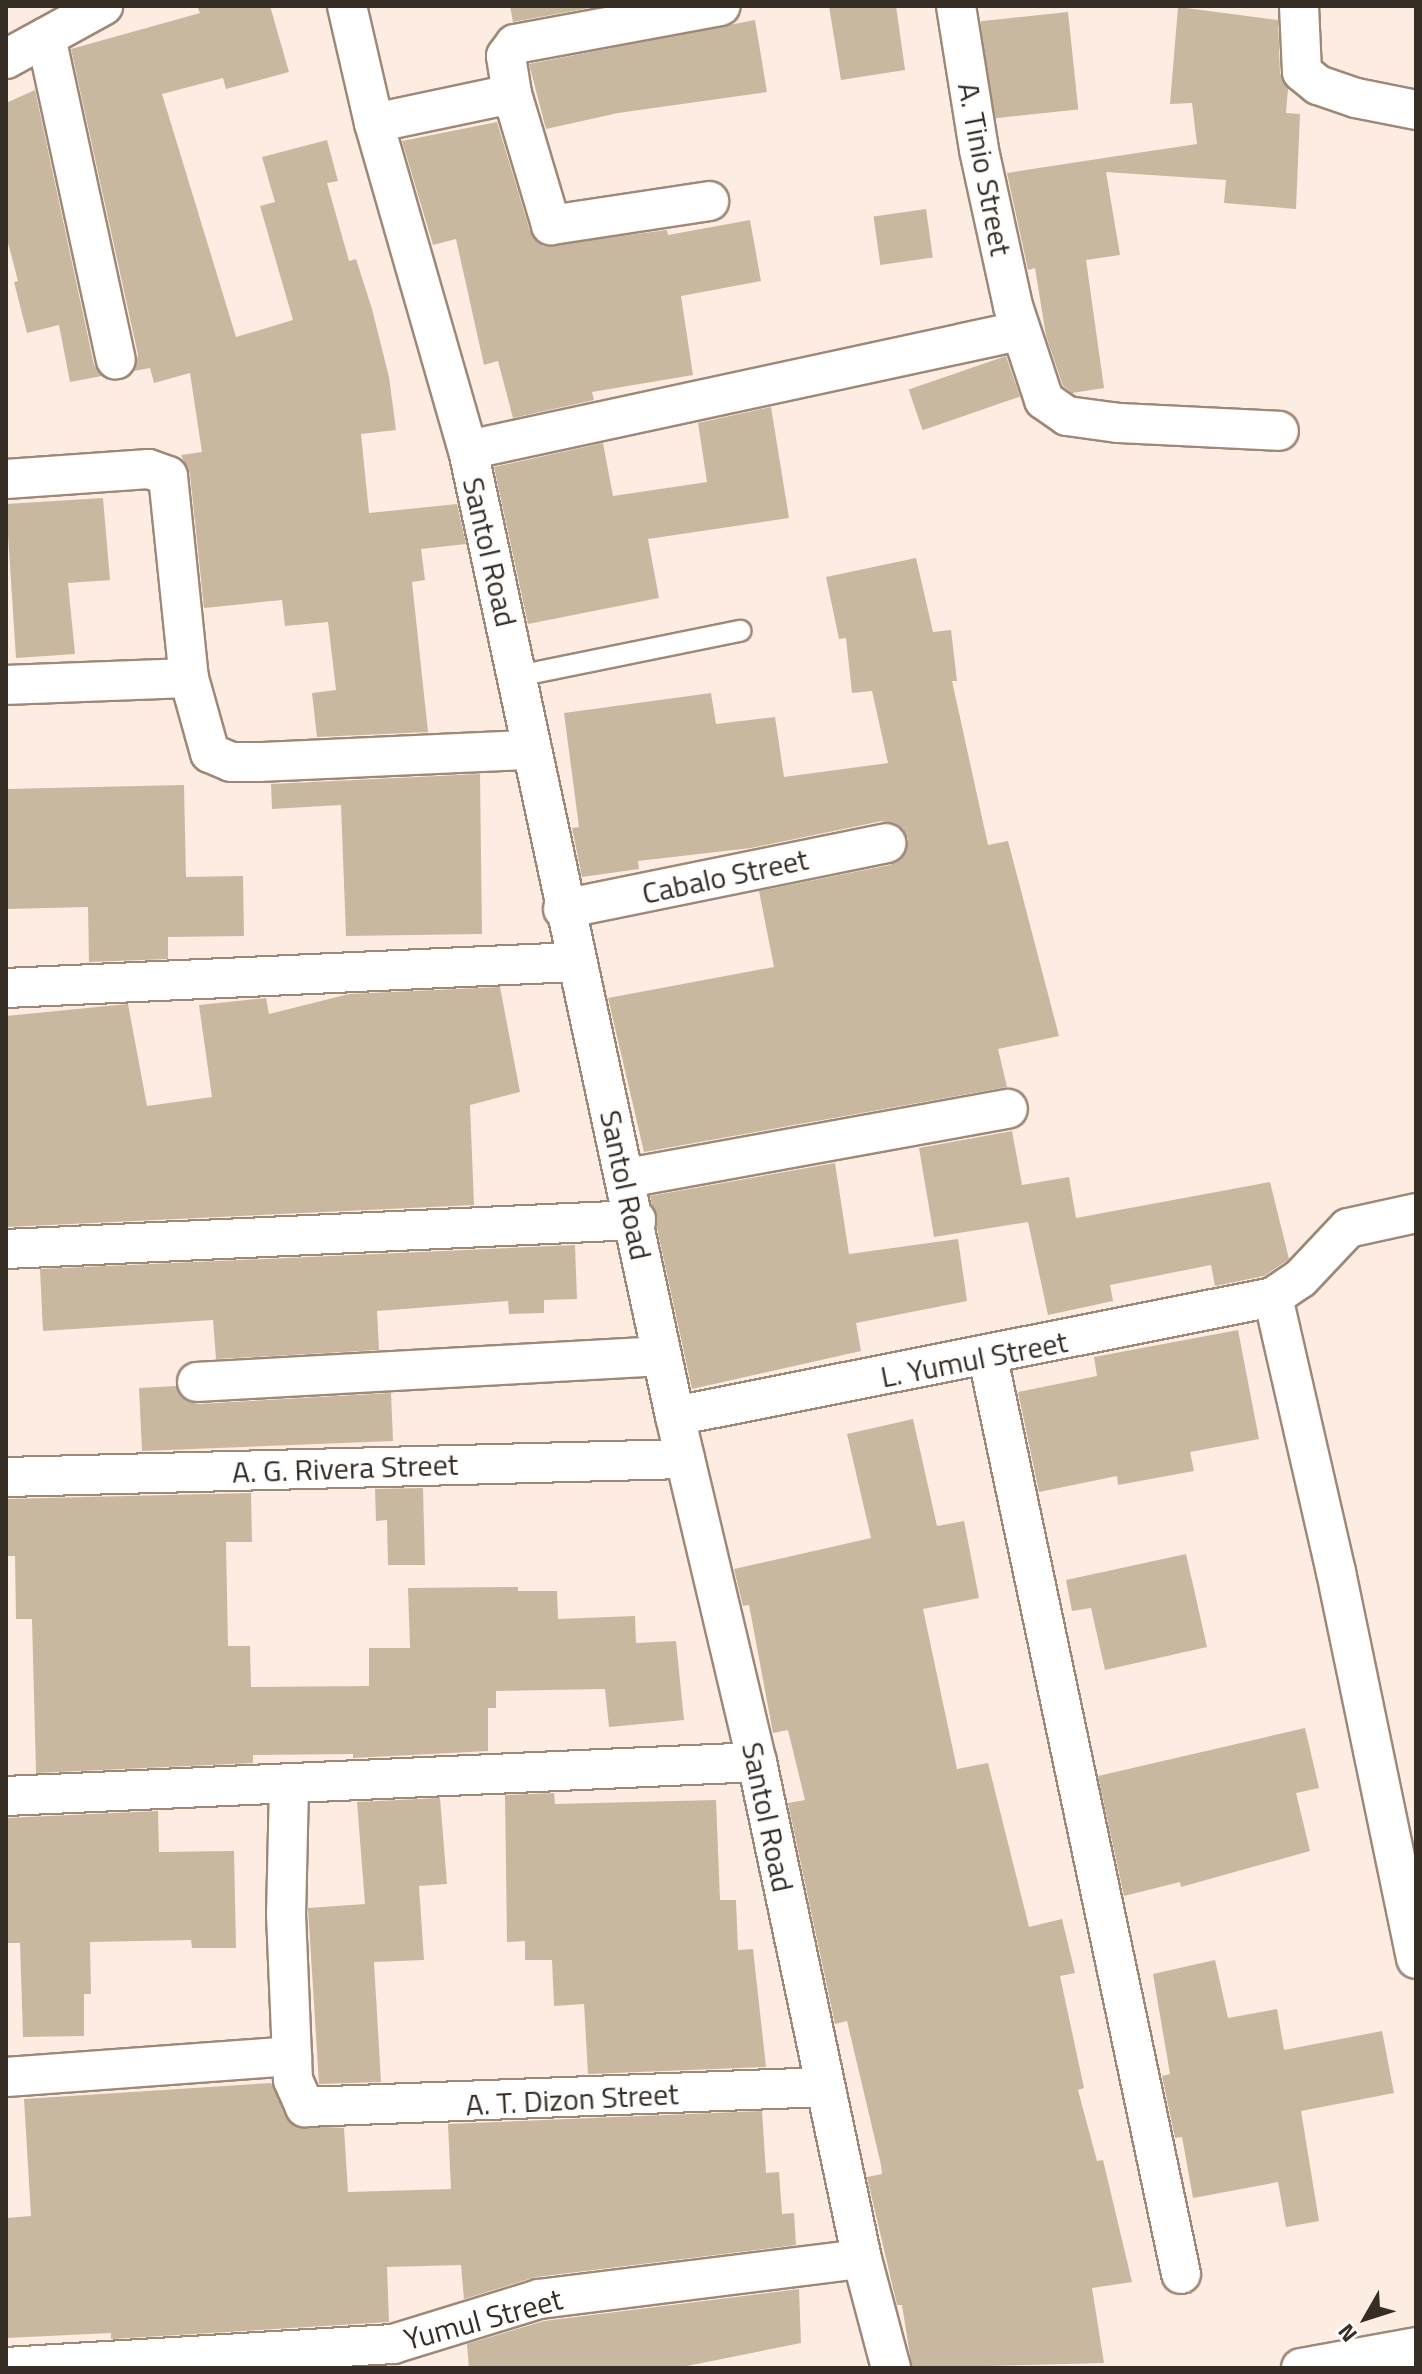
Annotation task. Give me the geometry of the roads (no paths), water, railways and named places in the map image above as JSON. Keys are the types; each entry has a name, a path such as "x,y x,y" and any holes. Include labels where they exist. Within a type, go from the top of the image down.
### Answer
{"street":[{"path":"6,59 103,6"},
{"name":"Santol Road","path":"347,6 374,123 468,450 518,676 529,750 563,909 636,1220 661,1356 757,1762 862,2259 891,2368"},
{"path":"709,201 551,225 512,94 506,56 515,44 721,6"},
{"name":"A. Tinio Street","path":"956,6 979,150 1019,331 1044,400 1067,416 1279,431"},
{"path":"1299,6 1302,72 1318,85 1356,98 1416,110"},
{"path":"46,37 116,360"},
{"path":"374,123 512,94"},
{"path":"468,450 1019,331"},
{"path":"6,479 149,469 168,476 189,678 203,743 210,753 231,762 529,750"},
{"path":"6,685 189,678"},
{"name":"Cabalo Street","path":"563,909 886,843"},
{"path":"6,988 575,962"},
{"path":"627,1178 1008,1109"},
{"path":"1416,1213 1348,1228 1300,1279 1273,1297 1336,1572 1416,1959"},
{"path":"6,1249 636,1220"},
{"name":"L. Yumul Street","path":"675,1416 988,1358 1273,1297"},
{"path":"197,1382 661,1356"},
{"path":"988,1358 1181,2274"},
{"name":"A. G. Rivera Street","path":"6,1477 685,1459"},
{"path":"6,1796 757,1762"},
{"path":"6,2077 292,2056 286,1914 289,1785"},
{"name":"A. T. Dizon Street","path":"292,2056 296,2095 305,2107 320,2110 825,2087"},
{"name":"Yumul Street","path":"6,2367 393,2344 539,2299 862,2259"},
{"path":"1301,2368 1416,2347"}],"lane":[{"path":"518,676 740,631"}]}
